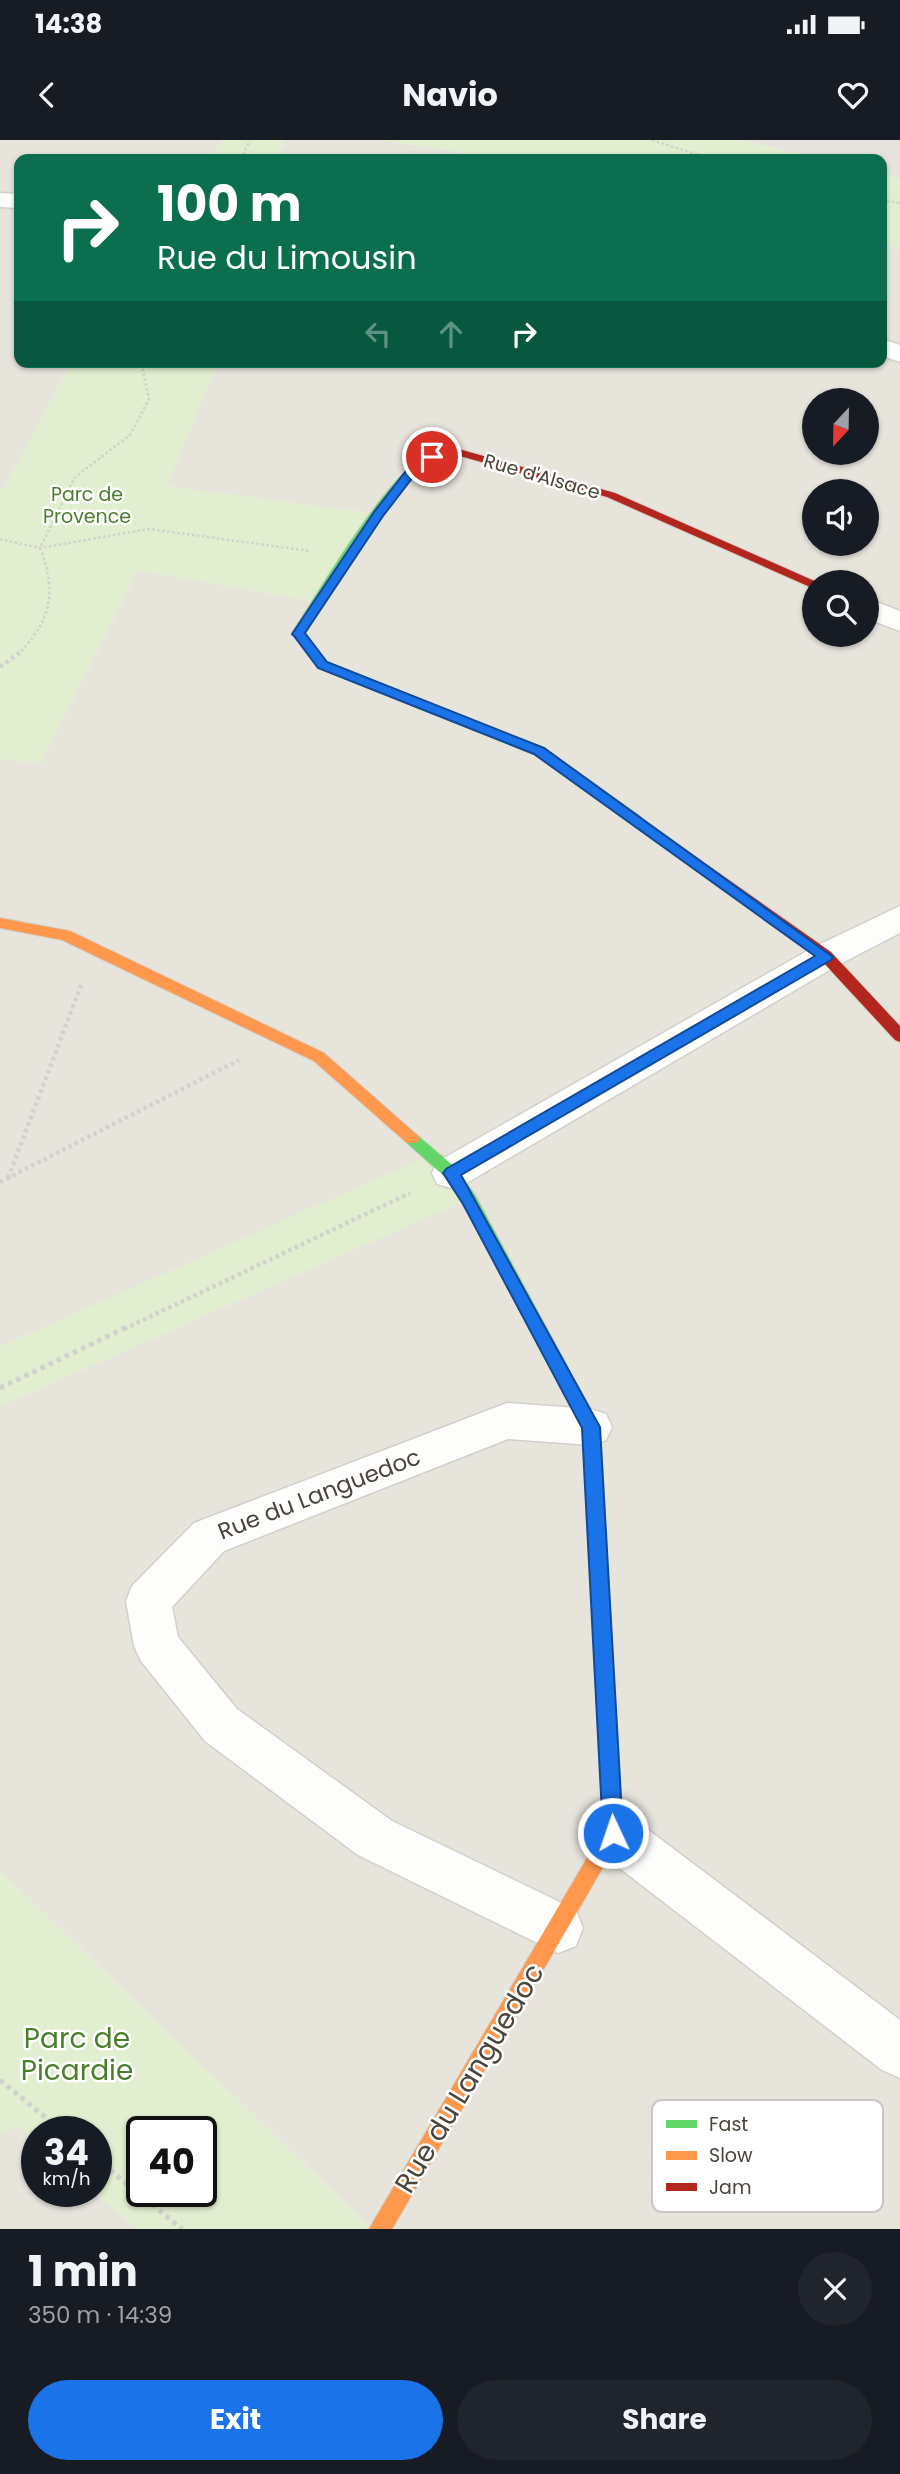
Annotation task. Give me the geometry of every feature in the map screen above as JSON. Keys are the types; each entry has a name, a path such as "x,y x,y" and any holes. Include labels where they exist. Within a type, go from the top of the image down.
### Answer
{"street":[{"name":"Rue d'Alsace","path":"802,579 611,495 448,449 416,466 349,556 298,634 323,665 539,751 825,957"},
{"path":"879,613 900,622"},
{"path":"451,1173 825,957 900,918"},
{"path":"0,923 65,935 319,1057 451,1173 468,1199 591,1427 613,1833 900,2052"},
{"path":"825,957 900,1036"},
{"name":"Rue du Languedoc","path":"558,1928 375,1838 221,1725 157,1646 148,1601 209,1537 506,1421 591,1427"},
{"name":"Rue du Languedoc","path":"380,2229 613,1833"}],"path":[{"path":"652,140 695,154"},
{"path":"0,667 18,657 42,628 51,583 40,548 75,477 130,435 149,399 142,368"},
{"path":"0,540 40,548 149,529 349,556"},
{"path":"7,1178 95,950"},
{"path":"0,1182 281,1038"},
{"path":"0,1388 451,1173"},
{"path":"0,2080 44,2116"},
{"path":"112,2172 182,2229"}],"shaded area":[{"path":"0,140 222,140 215,154 14,154 14,368 69,368 4,488 0,488"},
{"path":"285,140 381,140 474,154 278,154"},
{"path":"741,140 900,140 900,178 887,175 887,154 800,154"},
{"path":"887,245 900,249 900,2229 372,2229 0,1871 0,1406 468,1199 430,1156 0,1347 0,759 41,763 138,570 317,602 377,514 166,486 215,368 887,368"},
{"path":"17,2125 21,2128 21,2207 112,2207 137,2229 0,2229 0,2135"}],"green space":[{"path":"222,140 285,140 278,154 215,154"},
{"path":"381,140 741,140 800,154 474,154"},
{"path":"887,175 900,178 900,249 887,245"},
{"name":"Parc de Provence","path":"69,368 216,368 167,486 378,514 317,602 138,570 41,763 0,759 0,488 4,488"},
{"path":"430,1155 469,1199 0,1406 0,1347"},
{"name":"Parc de Picardie","path":"0,1871 372,2229 137,2229 112,2207 112,2116 21,2116 21,2128 17,2125 0,2135"}],"traffic: fast":[{"path":"426,460 412,471 378,513 298,633 323,665 539,751 635,819"},
{"path":"412,1139 451,1173 469,1199 591,1427 603,1647"}],"traffic: slow":[{"path":"0,923 65,935 319,1057 412,1139"},
{"path":"380,2229 613,1833 603,1647"}],"traffic: jam":[{"path":"426,460 448,449 611,495 802,579"},
{"path":"635,819 826,956 900,1036"}],"route":[{"path":"432,457 416,466 378,514 298,634 323,665 539,751 825,957 451,1173 468,1199 591,1427 613,1833"}]}
